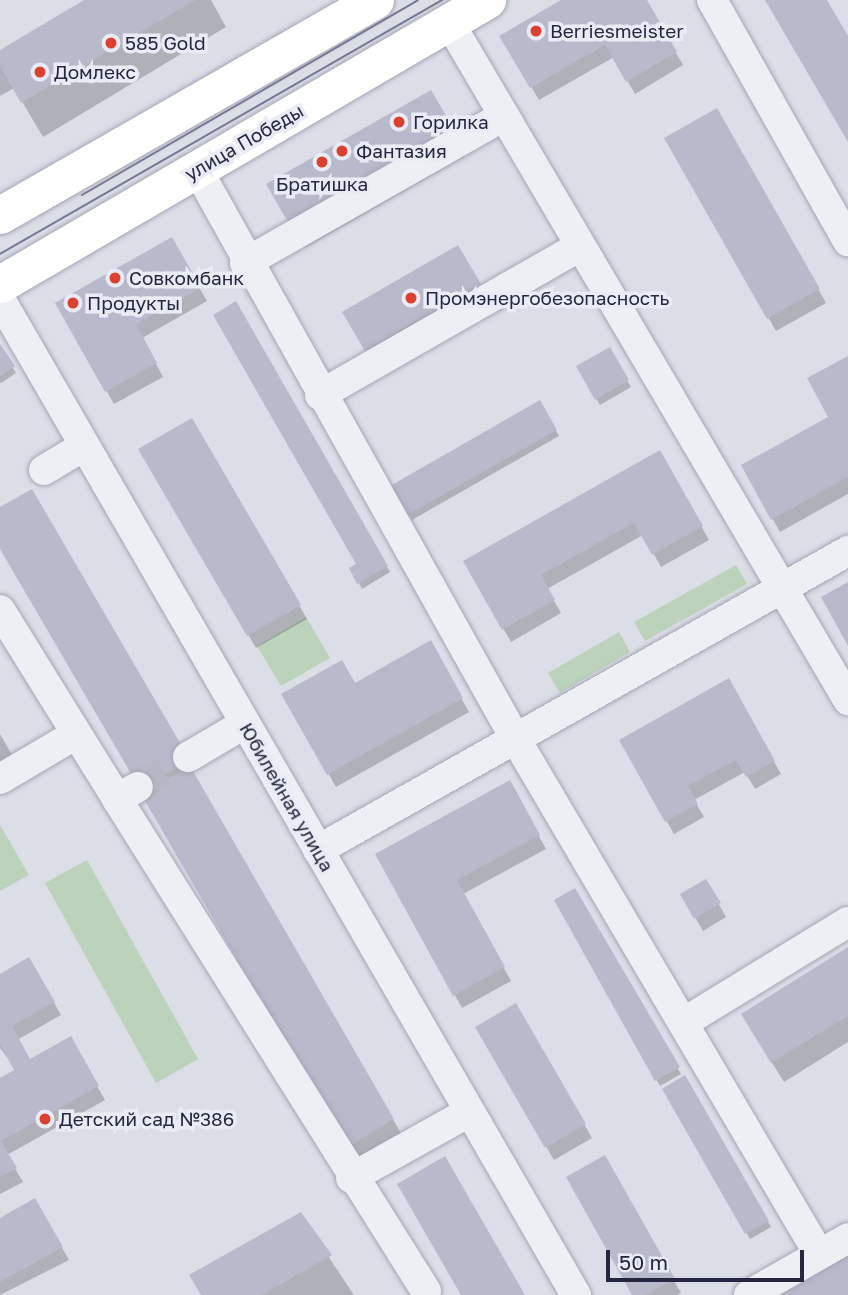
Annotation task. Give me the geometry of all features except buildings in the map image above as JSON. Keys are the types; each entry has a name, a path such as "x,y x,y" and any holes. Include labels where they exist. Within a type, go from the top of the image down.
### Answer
{"main road":[{"path":"0,215 375,0"},
{"name":"улица Победы","path":"0,284 487,0"}],"street":[{"path":"712,0 848,240"},
{"path":"449,22 500,118 848,699"},
{"path":"245,263 500,118"},
{"path":"197,169 245,263 515,738 605,869 683,1023 819,1254"},
{"path":"320,395 577,248"},
{"name":"Юбилейная улица","path":"0,299 576,1295"},
{"path":"44,470 84,446"},
{"path":"318,850 848,551"},
{"path":"0,610 73,736 128,793 351,1178 393,1229 425,1294"},
{"path":"188,757 244,724"},
{"path":"0,779 73,736"},
{"path":"683,1023 848,922"},
{"path":"351,1178 469,1112"},
{"path":"749,1295 848,1238"}],"green space":[{"path":"736,565 747,584 645,641 634,622"},
{"path":"306,617 330,658 281,686 257,646"},
{"path":"619,632 630,652 560,693 548,673"},
{"path":"0,825 29,875 0,891"},
{"path":"87,860 198,1059 156,1083 45,883"}],"tunnel":[{"path":"138,787 188,757"}],"tram line":[{"path":"82,195 418,0"},
{"path":"0,254 442,0"}],"place":[{"name":"Berriesmeister","path":"536,31"},
{"name":"585 Gold","path":"111,43"},
{"name":"Домлекс","path":"40,72"},
{"name":"Горилка","path":"399,122"},
{"name":"Фантазия","path":"342,151"},
{"name":"Братишка","path":"322,162"},
{"name":"Совкомбанк","path":"115,278"},
{"name":"Промэнергобезопасность","path":"411,298"},
{"name":"Продукты","path":"73,303"},
{"name":"Детский сад №386","path":"45,1119"}]}
